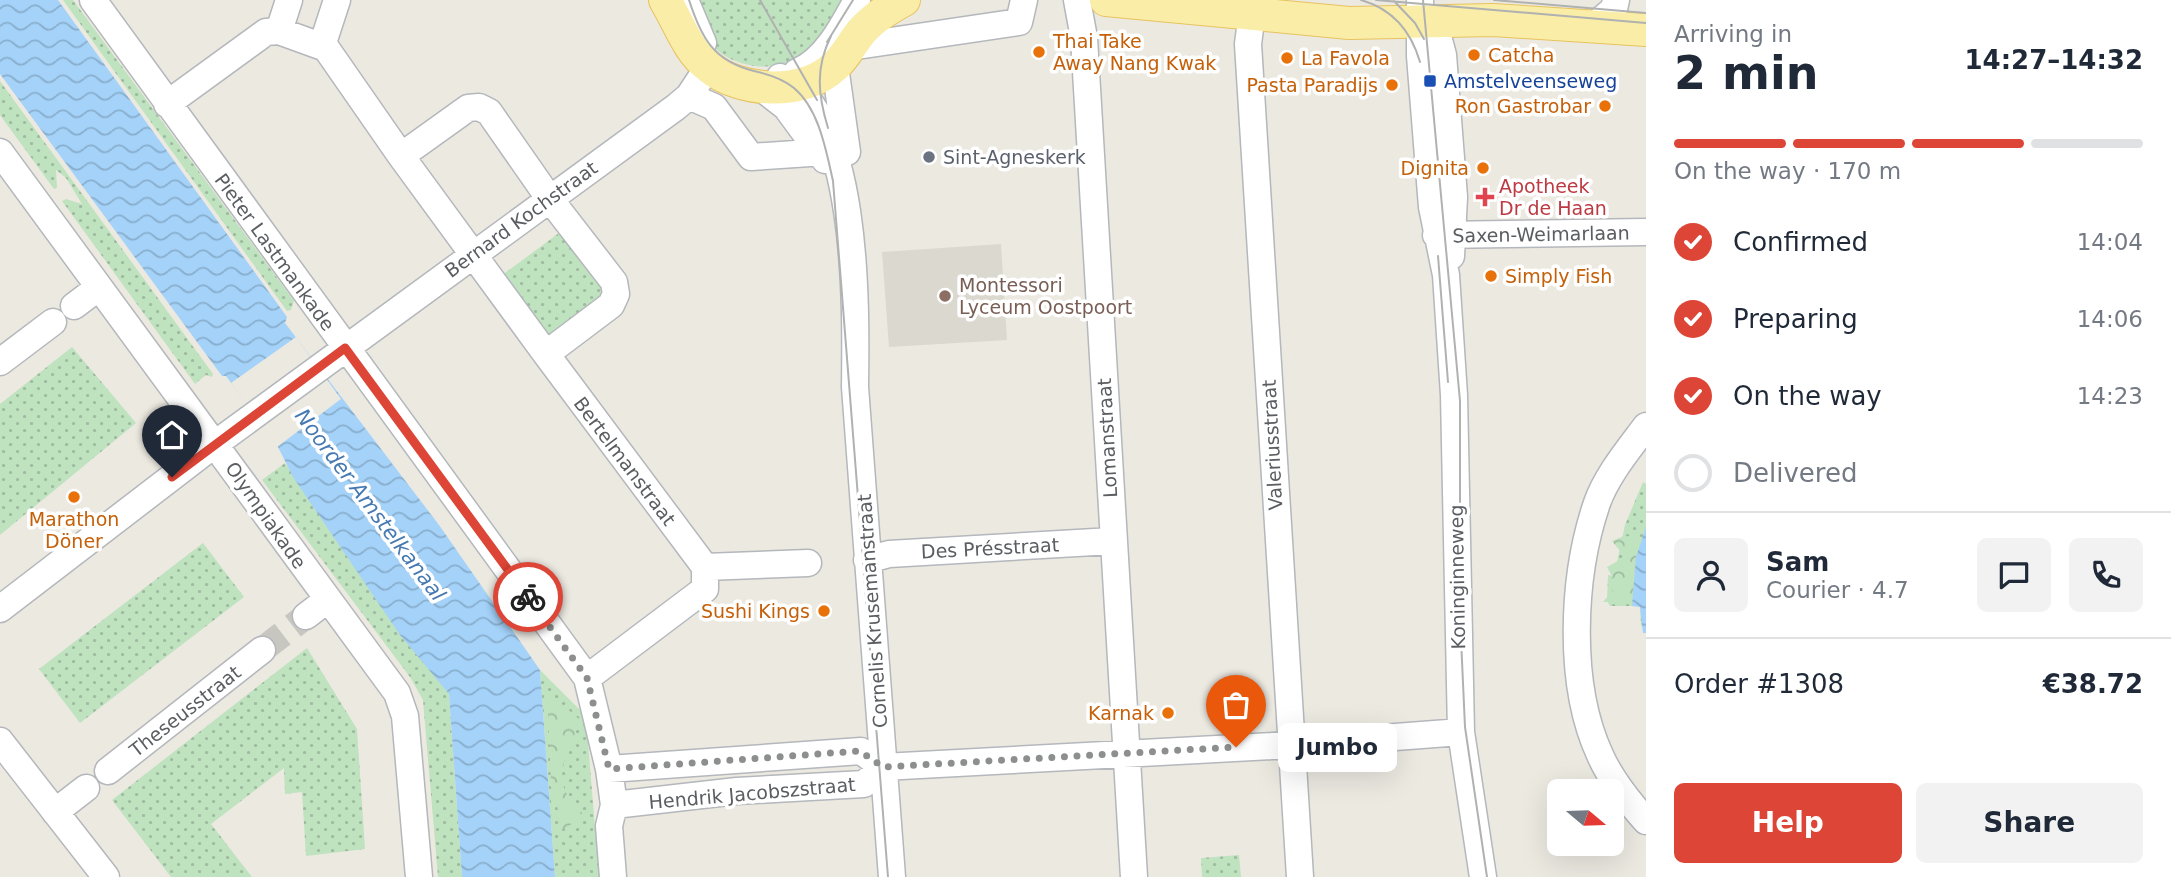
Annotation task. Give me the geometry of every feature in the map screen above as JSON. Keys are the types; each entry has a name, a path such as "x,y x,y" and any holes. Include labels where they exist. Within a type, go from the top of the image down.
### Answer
{"main road":[{"path":"664,0 690,45 708,67 732,80 823,62 875,18 904,0"},
{"path":"823,62 873,0"},
{"path":"1106,0 1349,23 1421,12 1493,20 1646,30"}],"street":[{"name":"Pieter Lastmankade","path":"93,0 167,104 335,355 587,678 609,769 614,805 609,826 613,877"},
{"path":"279,31 289,0"},
{"path":"322,46 337,0"},
{"path":"685,0 698,35 716,58 743,72 823,62 1018,22 1024,0"},
{"path":"689,96 714,107 751,157 824,150 786,107 823,62 857,0"},
{"name":"Lomanstraat","path":"1077,0 1084,38 1134,877"},
{"path":"1594,26 1614,9 1616,0"},
{"name":"Koninginneweg","path":"1421,12 1439,40 1443,55 1454,197 1445,236 1455,429 1455,571 1461,732 1483,877"},
{"name":"Valeriusstraat","path":"1252,13 1248,44 1300,877"},
{"path":"167,104 266,32 279,31 322,46 401,156 468,108 479,107 489,112 549,198 614,282 616,294 611,305 546,355"},
{"name":"Cornelis Krusemanstraat","path":"823,62 818,111 855,387 892,877"},
{"name":"Cornelis Krusemanstraat","path":"823,62 856,215 865,326 855,387"},
{"name":"Bernard Kochstraat","path":"0,609 215,444 689,96 708,67"},
{"name":"Olympiakade","path":"0,152 215,444 317,608 397,692 405,716 419,877"},
{"name":"Bertelmanstraat","path":"401,156 705,567"},
{"name":"Saxen-Weimarlaan","path":"1445,236 1646,232"},
{"path":"0,362 99,287"},
{"path":"1646,426 1618,465 1598,501 1585,550 1577,608 1578,659 1590,729 1600,756 1624,796 1646,821"},
{"name":"Des Présstraat","path":"867,560 889,554 1112,541"},
{"path":"587,678 705,589 705,567 808,563"},
{"name":"Theseusstraat","path":"108,771 262,650"},
{"name":"Hendrik Jacobszstraat","path":"614,805 737,792 864,784 883,767 1290,745 1461,732"},
{"path":"0,741 106,877"},
{"name":"Hendrik Jacobszstraat","path":"609,769 860,751 883,767"},
{"path":"55,812 86,788"}],"shaded area":[{"name":"Montessori Lyceum Oostpoort","path":"1001,244 1007,340 889,347 882,252"}],"green space":[{"path":"63,0 73,0 294,301 291,310 287,311"},
{"path":"693,0 848,0 830,27 808,50 796,59 766,67 738,62 726,57 712,45"},
{"path":"0,81 213,374 212,377 206,375 195,384 62,201 66,199 82,204 66,178 56,170 57,188 54,189 0,115"},
{"path":"559,233 602,286 599,301 553,337 546,337 501,276"},
{"path":"72,347 136,423 0,535 0,404"},
{"path":"285,463 449,694 462,877 438,877 423,700 410,677 262,480"},
{"path":"1643,482 1646,484 1646,633 1641,625 1640,606 1610,606 1607,601 1608,575 1614,576 1625,525"},
{"path":"1624,536 1642,537 1636,557 1632,606 1628,602 1603,602 1617,586 1607,567 1625,557 1612,541"},
{"path":"203,543 244,597 80,723 39,669"},
{"path":"307,648 357,729 365,849 306,856 302,792 285,794 284,768 211,824 252,877 171,877 112,800"},
{"path":"540,670 582,712 587,730 599,877 555,877"},
{"path":"547,691 580,720 565,759 562,781 572,803 584,815 563,830 551,782"},
{"path":"1239,855 1241,877 1202,877 1201,858"}],"water":[{"name":"Noorder Amstelkanaal","path":"0,0 58,0 287,317 285,323 439,525 540,670 555,877 462,877 449,694 400,635 293,477 277,445 226,376 222,376 0,74"},
{"path":"1646,527 1646,633 1643,633 1640,607 1632,606 1636,557"}],"pier":[{"path":"296,337 341,399 277,447 231,383"}],"tunnel":[{"path":"262,650 306,616"}],"tram line":[{"path":"689,0 704,36 719,54 740,67 780,79 803,97 820,131 833,181 888,877"},
{"path":"760,0 817,100"},
{"path":"827,42 853,0"},
{"path":"1361,0 1382,9 1399,23 1406,31 1420,62"},
{"path":"1376,0 1646,23"},
{"path":"1423,0 1460,401 1460,617 1465,727 1487,877"},
{"path":"1494,0 1646,13"},
{"path":"1394,1 1415,23 1424,39"},
{"path":"828,128 820,93 820,70 831,36"},
{"path":"1438,256 1448,382"}],"way so far":[{"path":"528,597 587,678 609,769 860,751 883,767 1236,747"}],"place":[{"name":"Thai Take Away Nang Kwak","path":"1039,52"},
{"name":"Catcha","path":"1474,55"},
{"name":"La Favola","path":"1287,58"},
{"name":"Amstelveenseweg","path":"1430,81"},
{"name":"Pasta Paradijs","path":"1392,85"},
{"name":"Ron Gastrobar","path":"1605,106"},
{"name":"Sint-Agneskerk","path":"929,157"},
{"name":"Dignita","path":"1483,168"},
{"name":"Apotheek Dr de Haan","path":"1485,197"},
{"name":"Simply Fish","path":"1491,276"},
{"name":"Montessori Lyceum Oostpoort","path":"945,296"},
{"name":"Marathon Döner","path":"74,497"},
{"name":"Sushi Kings","path":"824,611"},
{"name":"Karnak","path":"1168,713"},
{"name":"Jumbo","path":"1236,747"}],"route":[{"path":"172,477 345,348 528,597"}]}
